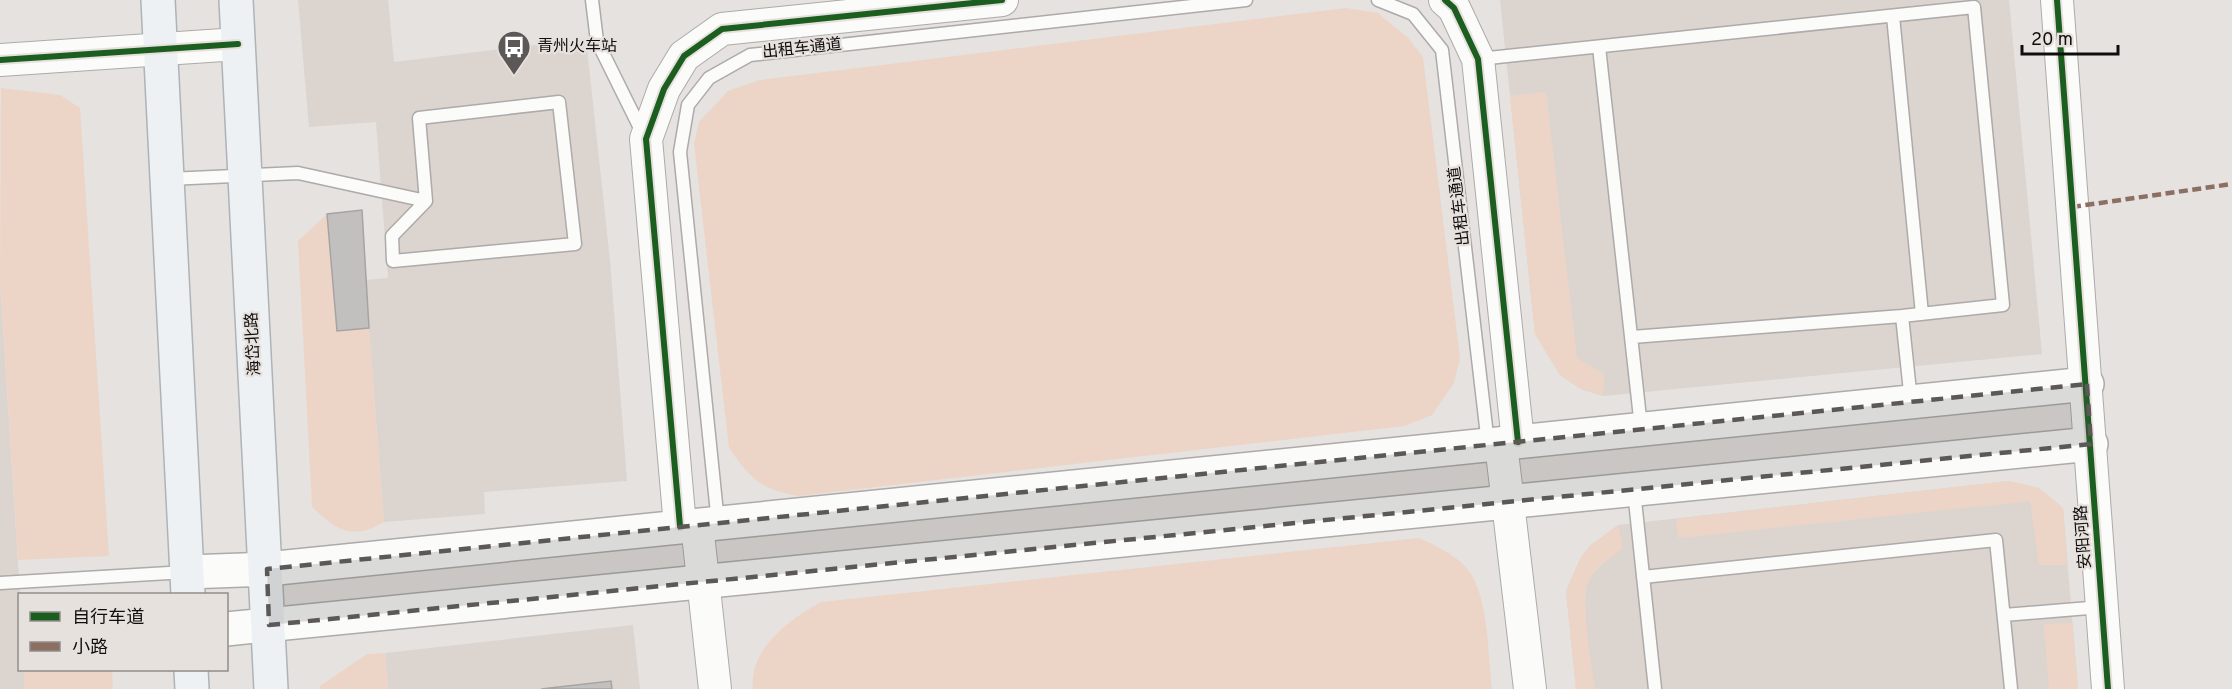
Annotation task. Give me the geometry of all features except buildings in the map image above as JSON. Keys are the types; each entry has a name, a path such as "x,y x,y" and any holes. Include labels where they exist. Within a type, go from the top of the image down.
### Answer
{"main road":[{"path":"158,0 187,583 267,569 2087,384"},
{"name":"海岱北路","path":"236,0 267,569 271,689"},
{"path":"228,629 2091,444"},
{"path":"191,671 192,689"}],"street":[{"path":"715,689 699,525 646,139 664,89 684,56 722,29 1002,0"},
{"path":"1444,0 1454,8 1478,59 1503,443 1530,689"},
{"name":"安阳河路","path":"2058,0 2108,689"},
{"path":"0,60 238,44"}],"lane":[{"path":"592,0 597,41 646,139"},
{"name":"出租车通道","path":"699,525 680,152 688,105 709,78 750,55 1246,0"},
{"name":"出租车通道","path":"1378,0 1413,14 1442,50 1503,443"},
{"path":"1478,59 1974,7 2003,305 1902,316 1632,337"},
{"path":"1893,16 1922,314"},
{"path":"1599,47 1641,429"},
{"path":"559,102 575,244 393,261 392,236 426,201 419,118 559,102"},
{"path":"167,179 298,173 426,201"},
{"path":"1902,316 1911,402"},
{"path":"1634,489 1655,689"},
{"path":"1643,578 1996,540 2011,689"},
{"path":"0,583 187,583"},
{"path":"2004,615 2102,607"}],"highlighted area":[{"path":"2087,384 2091,444 269,625 267,569"}],"shaded area":[{"path":"298,0 388,0 394,62 586,39 610,260 627,481 484,492 485,514 384,522 365,280 388,278 376,122 309,127"},
{"path":"1500,0 2009,0 2042,354 1603,396 1581,389 1560,375 1535,334"},
{"path":"1346,8 1378,13 1409,39 1423,57 1460,358 1454,383 1432,415 1404,426 798,496 765,486 750,475 729,448 694,144 699,122 728,91 760,80"},
{"path":"1,88 60,95 80,108 109,556 18,560 0,281"},
{"path":"1546,92 1577,358 1604,374 1603,396 1581,389 1560,375 1535,334 1510,96"},
{"path":"327,214 337,330 369,328 384,522 373,528 353,532 337,527 312,507 298,241"},
{"path":"0,281 20,593 18,593 18,671 24,671 25,689 0,689"},
{"path":"2008,481 2039,488 2063,508 2078,689 1576,689 1566,591 1581,557 1591,545 1618,525"},
{"path":"2008,481 2039,488 2063,508 2067,565 2039,565 2030,501 1678,538 1676,519"},
{"path":"1618,525 1623,548 1596,571 1586,590 1587,633 1595,689 1576,689 1566,591 1581,557 1591,545"},
{"path":"1419,538 1459,560 1476,583 1487,628 1492,689 753,689 758,660 774,636 797,617 821,602"},
{"path":"2072,623 2078,689 2049,689 2044,624"},
{"path":"633,625 640,689 388,689 385,653"},
{"path":"385,653 388,689 320,689 320,686 367,654"},
{"path":"24,671 112,671 113,689 25,689"}],"marked path":[{"path":"2072,207 2232,184"}],"cycle path":[{"path":"680,526 646,139 664,89 684,56 722,29 1002,0"},
{"path":"1445,0 1454,8 1478,59 1518,442"},
{"path":"2057,0 2108,689"},
{"path":"0,60 238,44"}],"place":[{"name":"青州火车站","path":"514,76"}]}
